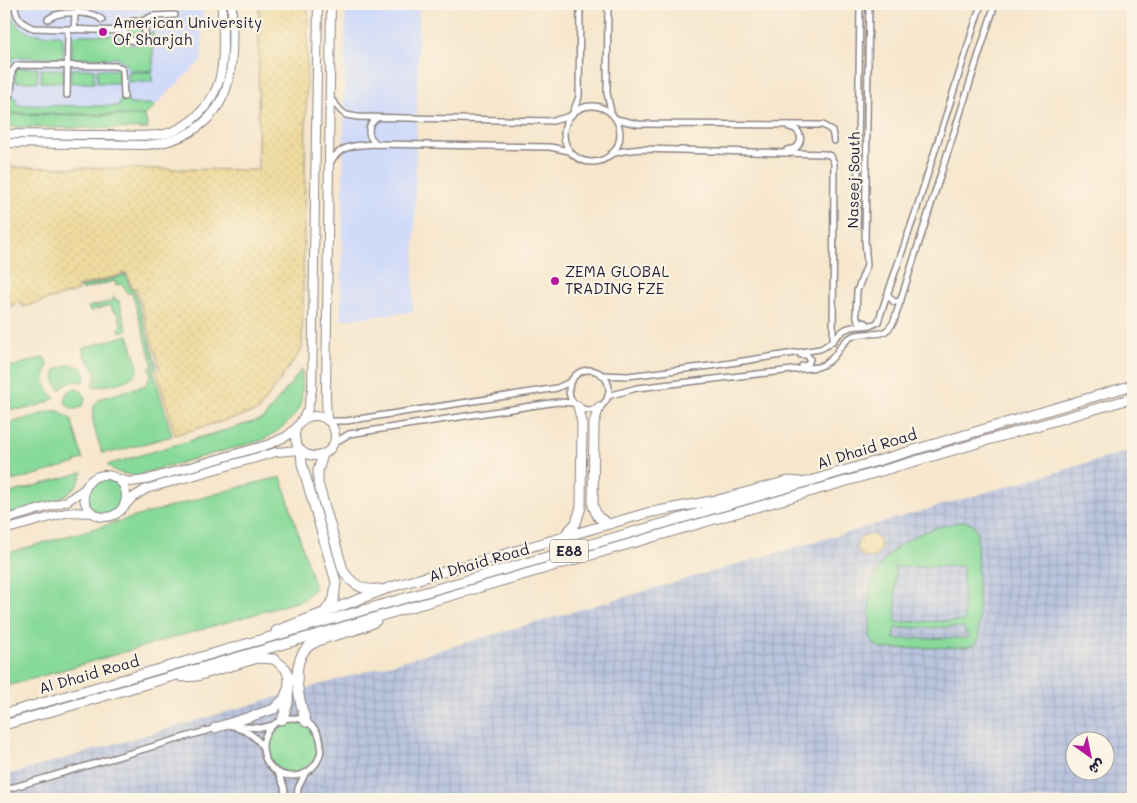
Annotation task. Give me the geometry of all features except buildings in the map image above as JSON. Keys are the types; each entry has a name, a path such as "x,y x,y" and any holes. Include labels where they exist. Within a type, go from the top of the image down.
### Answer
{"highway":[{"name":"Al Dhaid Road","path":"4,714 803,483 1133,385"},
{"name":"Al Dhaid Road","path":"4,725 1133,398"},
{"path":"560,538 576,523 581,507 582,422 576,405"},
{"path":"599,407 594,423 593,506 598,517 609,524"},
{"path":"300,450 302,464 337,587 332,604 322,613"},
{"path":"323,454 318,472 318,483 343,570 351,582 363,588 377,590 660,510 722,499 788,481 803,483"},
{"path":"268,638 281,628 391,587"},
{"path":"306,722 300,704 298,685 299,666 305,650 315,642 366,626 384,614"},
{"path":"172,676 197,676 258,658 269,658 278,661 286,668 290,686 288,703 282,720"},
{"path":"215,728 274,709 284,699 290,686"}],"street":[{"path":"15,4 19,19 28,26 39,29 125,31"},
{"path":"4,134 144,136 168,133 180,128 190,122 204,109 219,82 222,4"},
{"path":"4,143 144,145 160,144 189,134 202,125 212,114 221,101 227,87 230,72 232,4"},
{"path":"300,450 294,437 308,409 312,390 318,4"},
{"path":"4,530 69,512 92,513 104,517 114,515 132,498 146,489 276,452 300,450 313,456 330,450 334,442 335,431 328,420 326,397 331,4"},
{"path":"580,4 579,97 577,106 564,131 564,142 569,151 580,160 591,162 603,160 611,154 619,140 620,130 608,102 607,93 608,4"},
{"path":"857,225 860,4"},
{"name":"Naseej South","path":"869,4 865,241 867,261 858,288 856,318 861,323 871,323 877,319 884,308"},
{"path":"4,520 60,504 74,498 97,477 107,476 130,482 145,480 270,444 281,439 312,416 320,416 328,420 346,421 557,388 572,381 584,371 593,371 602,375 628,376 718,365 820,349 832,342 839,333 849,327 876,324 880,320 884,308 981,4"},
{"path":"334,442 349,434 557,402 591,410 599,407 608,396 637,388 822,366 833,358 849,338 856,335 888,331 894,321 901,301 995,4"},
{"path":"48,19 56,14 92,14 102,20"},
{"path":"67,95 71,30 75,14"},
{"path":"140,22 151,16 175,15"},
{"path":"134,21 140,22 144,26 145,31 140,39 130,39 125,31 128,23 134,21"},
{"path":"4,89 11,92 12,71 17,65 120,66 124,74 124,97"},
{"path":"330,96 336,107 346,115 377,119 553,121 571,115 583,107 590,106 602,108 614,117 634,124 826,126 832,131 834,141"},
{"path":"377,119 371,123 369,130 371,140 377,144"},
{"path":"774,152 793,150 798,147 801,139 800,134 794,128 776,125"},
{"path":"329,165 338,152 348,147 377,144 550,147 569,151"},
{"path":"611,154 634,149 774,152 825,154 831,156 834,161 834,332 832,342"},
{"path":"888,295 894,302 901,301"},
{"path":"786,354 794,356 805,355 810,360 807,365 787,371"},
{"path":"602,375 608,385 608,396"},
{"path":"572,381 570,394 576,405"},
{"path":"116,478 124,487 126,493 126,499 121,510"},
{"path":"86,488 84,499 92,513"},
{"path":"4,790 215,728 240,725 262,728 282,720 294,718 306,722 316,730 321,742 316,764 305,773 294,776 278,772"},
{"path":"263,749 265,736 273,725"},
{"path":"224,727 237,728 256,737 267,761 278,772 284,786 286,799"},
{"path":"297,799 298,788 305,773"}],"shaded area":[{"name":"American University Of Sharjah","path":"4,4 203,4 202,60 145,115 4,113"},
{"path":"346,4 419,4 413,312 341,320"},
{"path":"1133,450 1133,799 4,799 4,776"}],"green space":[{"path":"4,4 9,4 11,15 15,22 27,32 43,35 61,35 63,39 63,60 58,60 57,58 16,57 8,66 8,85 4,85"},
{"path":"135,23 143,31 135,39 127,31"},
{"path":"149,32 153,32 153,71 129,70 126,63 118,58 72,59 72,39 76,35 115,36 122,38 128,44 139,45 147,39"},
{"path":"16,68 38,68 37,82 15,82"},
{"path":"41,69 63,69 63,82 41,82"},
{"path":"71,69 94,69 94,83 71,83"},
{"path":"97,69 119,70 119,83 97,83"},
{"path":"128,72 152,72 152,82 128,82"},
{"path":"4,96 16,98 16,105 119,106 120,101 129,100 129,104 153,104 154,107 145,115 4,113"},
{"path":"4,114 145,116 148,129 4,127"},
{"path":"126,275 131,290 134,289 157,367 153,369 172,436 110,453 110,451 102,453 93,423 93,409 96,403 102,398 146,385 151,374 149,368 153,366 132,293 127,293 121,284 116,285 115,281 81,290 79,288"},
{"path":"113,297 119,301 127,330 120,332 121,325 118,313 113,311 111,305 90,311 88,307 113,301"},
{"path":"128,335 138,367 137,372 129,379 116,384 92,386 96,376 94,369 84,355 83,348"},
{"path":"44,357 48,366 45,375 46,383 49,391 55,398 28,408 8,408 3,396 4,369"},
{"path":"70,364 82,368 86,375 83,382 70,382 60,390 55,380 56,370"},
{"path":"302,369 302,396 298,410 284,425 263,440 143,473 140,477 117,472 107,465 263,419"},
{"path":"75,389 82,392 85,399 82,406 75,409 68,406 65,399 68,392"},
{"path":"52,411 59,411 71,419 83,459 76,461 76,463 13,481 4,446 4,422 14,422"},
{"path":"83,472 76,486 52,502 4,515 4,495"},
{"path":"281,477 315,588 303,600 4,687 4,554"},
{"path":"104,479 117,484 122,497 117,510 104,515 91,510 86,497 91,484"},
{"path":"965,521 972,523 977,531 979,638 977,643 967,647 880,649 870,637 870,590 877,572 884,561 893,551 914,536 939,527","holes":["963,566 964,621 896,622 895,567","964,627 965,633 969,633 969,638 894,639 895,628"]},
{"path":"295,722 305,724 313,730 319,738 321,748 319,758 313,766 305,772 295,774 285,772 277,766 271,758 269,748 271,738 277,730 285,724"}],"sand":[{"path":"259,4 308,4 302,349 258,411 175,435 156,370 160,368 136,288 131,288 127,273 77,287 78,291 23,307 22,302 4,308 4,167 258,170"},
{"path":"869,534 878,537 881,546 878,555 869,558 860,555 857,546 860,537"}],"place":[{"name":"American University Of Sharjah","path":"103,32"},
{"name":"ZEMA GLOBAL TRADING FZE","path":"555,281"}]}
